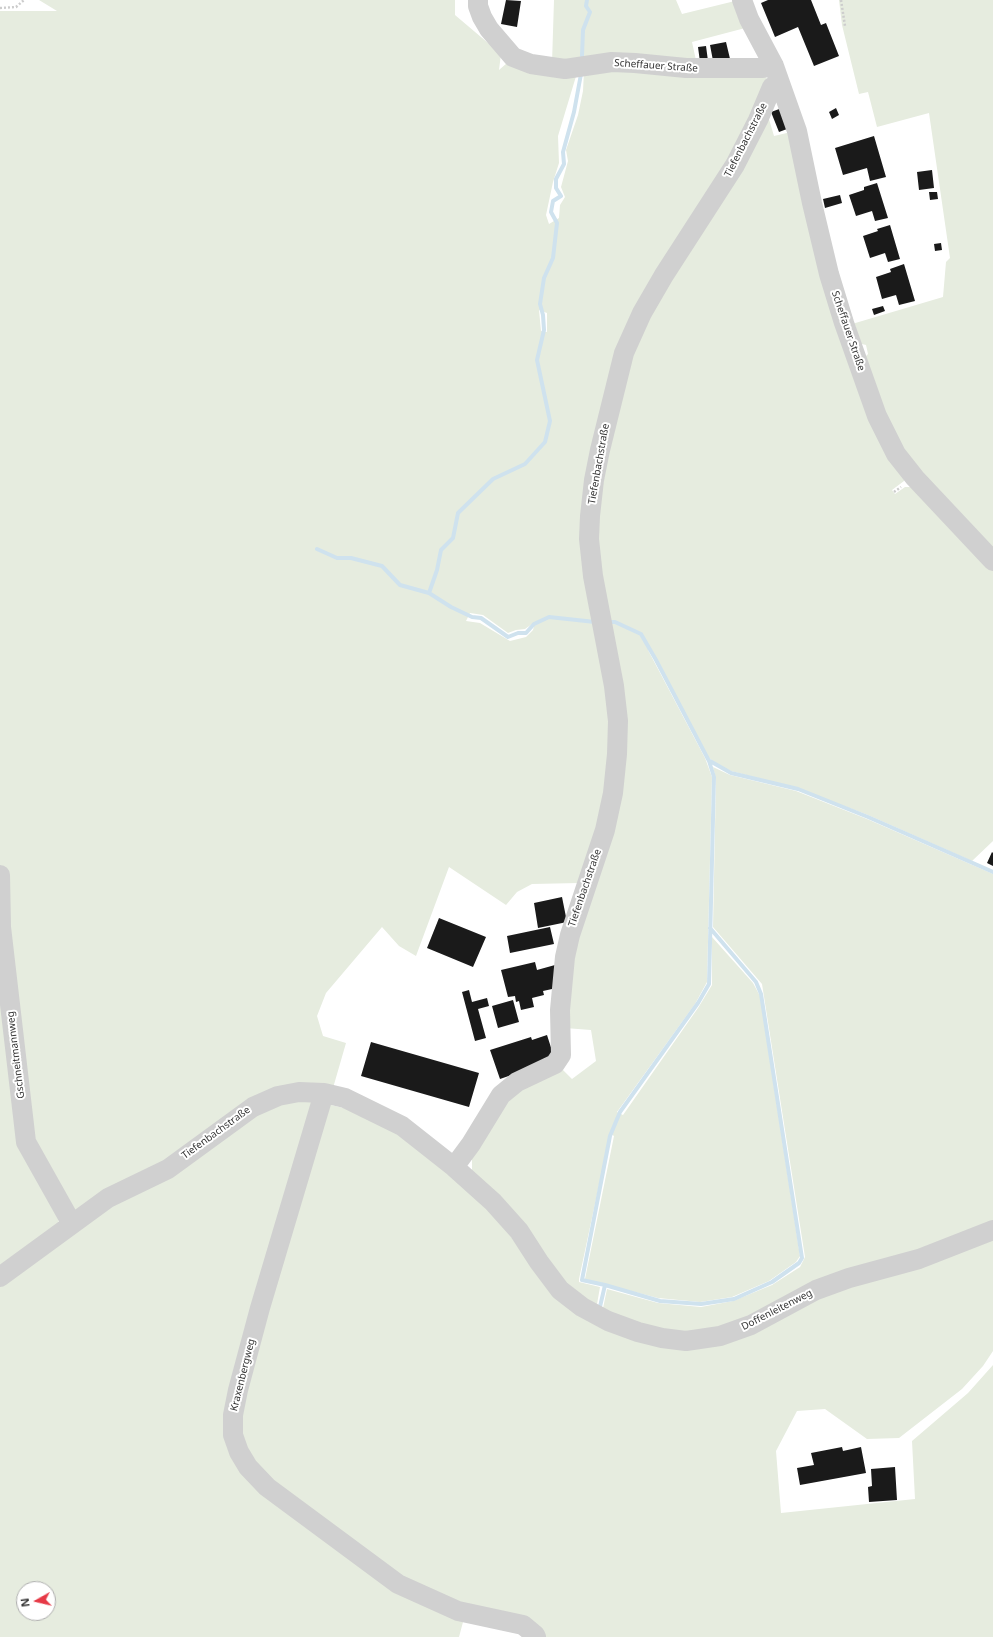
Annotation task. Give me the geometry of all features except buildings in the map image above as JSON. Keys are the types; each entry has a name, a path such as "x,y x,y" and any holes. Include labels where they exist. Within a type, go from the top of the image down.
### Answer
{"street":[{"name":"Scheffauer Straße","path":"478,0 478,6 482,17 489,29 513,58 530,64 565,69 612,62 686,68 763,68 777,74"},
{"name":"Scheffauer Straße","path":"742,0 749,19 777,74 797,132 829,274 844,323 878,416 896,454 915,478 993,561"},
{"name":"Tiefenbachstraße","path":"0,1277 108,1198 168,1168 253,1106 278,1096 299,1092 324,1093 346,1098 402,1126 454,1167 471,1144 501,1095 517,1082 555,1064 561,1055 560,1010 565,957 570,935 605,830 613,793 618,754 618,721 614,686 593,576 590,539 590,516 594,480 600,450 624,353 642,313 664,275 735,165 758,120 777,74"},
{"name":"Gschneitmannweg","path":"0,875 1,927 26,1142 72,1224"},
{"name":"Kraxenbergweg","path":"324,1093 260,1308 238,1390 233,1415 233,1435 239,1452 248,1467 267,1487 398,1584 458,1610 523,1625 535,1634 536,1637"},
{"name":"Doffenleitenweg","path":"454,1167 493,1202 519,1231 560,1290 582,1307 608,1321 638,1332 662,1338 686,1341 720,1336 751,1325 816,1290 849,1278 919,1259 993,1230"}],"path":[{"path":"0,8 16,7 24,0"},
{"path":"842,0 845,26"}],"shaded area":[{"path":"39,0 455,0 455,15 501,54 499,70 507,63 577,73 558,136 559,163 553,182 546,215 549,224 559,218 560,205 565,197 561,187 568,161 566,150 578,115 583,91 584,71 762,73 769,81 761,106 660,274 592,476 611,684 609,790 579,883 532,884 517,892 506,905 449,867 416,956 399,946 382,927 326,993 317,1016 323,1036 346,1043 333,1088 311,1086 176,1159 74,1211 60,1207 58,1228 0,1269 0,11 57,11","holes":["539,310 547,313 547,332 541,331","470,613 483,615 508,633 525,629 535,622 533,630 526,637 510,641 480,623 466,621"]},
{"path":"554,0 676,0 682,14 739,0 749,27 692,42 697,65 552,63"},
{"path":"839,0 993,0 993,554 892,437 863,359 868,354 866,345 858,343 852,324 943,297 946,262 950,258 929,113 877,127 868,92 859,94 842,25"},
{"path":"766,109 774,136 791,132 904,473 904,481 892,490 895,494 905,487 911,487 993,567 993,841 972,861 868,815 797,788 731,771 720,766 709,758 652,650 648,650 705,758 712,777 707,982 695,1004 617,1112 623,1115 698,1008 712,985 712,937 753,983 760,996 800,1256 796,1262 769,1281 732,1297 700,1302 658,1298 585,1279 614,1136 610,1133 579,1279 579,1282 600,1287 596,1310 581,1301 472,1171 472,1158 505,1099 560,1067 572,1079 596,1061 591,1030 565,1028 571,952 616,797 593,537 628,351"},
{"path":"713,767 730,775 796,791 867,819 993,874 993,1225 754,1320 688,1337 602,1313 607,1289 658,1303 701,1307 733,1301 772,1285 800,1267 805,1257 762,984 713,927 716,779"},
{"path":"314,1097 236,1420 327,1104 373,1115 466,1181 547,1281 657,1343 793,1308 993,1233 993,1351 983,1366 962,1389 899,1438 867,1439 825,1409 797,1411 776,1451 781,1513 915,1499 912,1441 968,1393 993,1365 993,1637 539,1637 467,1607 459,1637 0,1637 0,1282 65,1237 264,1107"}],"waterway":[{"path":"582,56 583,30 590,12 586,6 587,0"},
{"path":"429,593 437,570 441,550 453,538 458,513 493,479 525,464 545,442 550,421 537,360 544,330 543,315 540,304 544,278 553,258 557,223 551,212 553,201 561,196 556,188 556,179 564,164 563,152 574,112 581,74"},
{"path":"317,549 337,558 351,558 382,566 400,585 429,593 451,607 472,617 481,618 508,637 518,633 526,633 534,624 549,617 595,622"},
{"path":"599,1311 605,1285 582,1280 610,1136 620,1112 698,1003 709,984 714,777 709,761 641,634 615,622 608,622"},
{"path":"710,761 731,773 798,789 868,817 993,872"},
{"path":"605,1285 660,1301 701,1304 734,1299 772,1282 799,1263 802,1258 761,994 756,982 710,928"}]}
